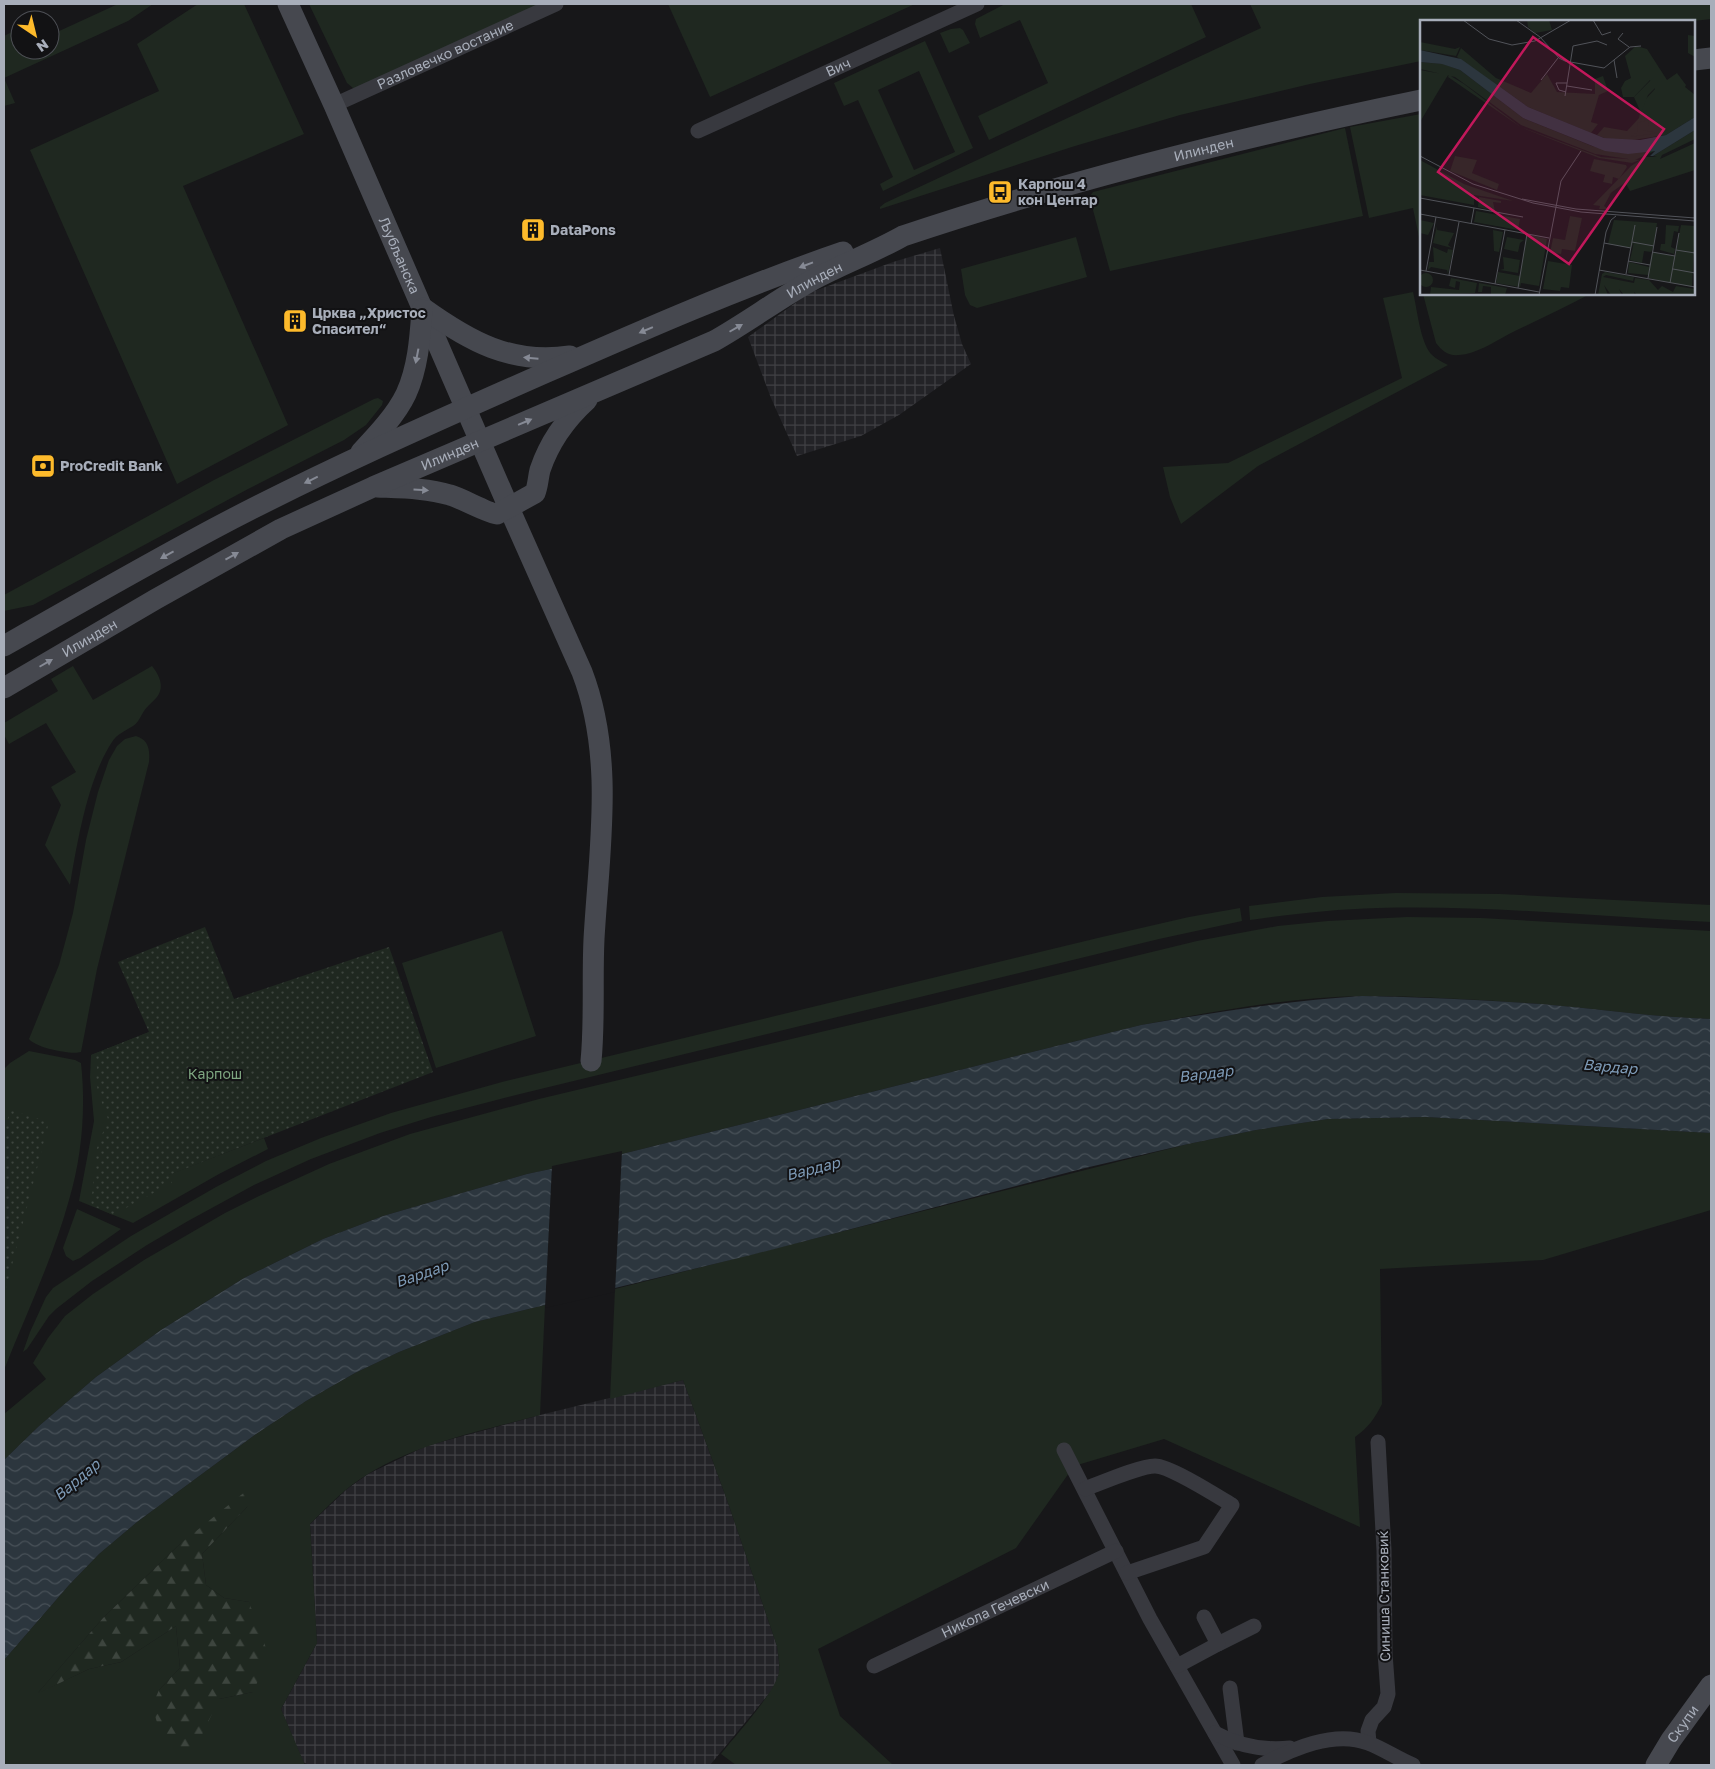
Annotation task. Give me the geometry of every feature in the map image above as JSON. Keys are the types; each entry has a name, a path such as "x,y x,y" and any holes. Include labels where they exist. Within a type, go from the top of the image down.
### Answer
{"street":[{"name":"Љубљанска","path":"288,4 582,672 597,724 601,751 603,809 593,974 591,1061"},
{"name":"Разловечко востание","path":"334,105 556,4"},
{"name":"Вич","path":"698,131 977,4"},
{"path":"1695,60 1711,58"},
{"name":"Илинден","path":"4,646 215,528 355,458 597,350 814,262 886,238 903,236 1124,169 1230,142 1420,100"},
{"name":"Илинден","path":"4,688 156,599 281,529 373,487 714,341 808,283 903,236"},
{"path":"355,458 373,440 406,395 414,372 418,352 422,307 454,329 487,346 518,356 556,358 597,350"},
{"path":"373,487 434,491 468,502 494,514 509,508 535,493 540,470 559,431 567,419 596,392"},
{"path":"4,629 16,629 47,621"},
{"name":"Синиша Станковиќ","path":"1369,1743 1368,1731 1372,1720 1384,1707 1388,1694 1385,1653 1384,1550 1378,1442"},
{"path":"1064,1450 1127,1573 1233,1765"},
{"path":"1085,1489 1142,1469 1158,1466 1170,1470 1232,1505 1204,1547 1127,1573"},
{"name":"Никола Гечевски","path":"874,1666 1116,1551"},
{"path":"1204,1617 1218,1644"},
{"path":"1177,1666 1254,1626"},
{"name":"Скупи","path":"1656,1765 1671,1740 1711,1685"},
{"path":"1230,1688 1237,1743"},
{"path":"1215,1733 1252,1748 1277,1750 1306,1747"},
{"path":"1262,1765 1280,1756 1306,1747 1340,1739 1369,1743 1413,1765"},
{"path":"1282,1765 1306,1747"}],"shaded area":[{"path":"940,248 954,316 962,344 971,364 899,415 861,436 797,456 771,398 748,337 809,293 893,262"},
{"path":"683,1380 727,1500 777,1646 779,1661 779,1675 773,1689 710,1765 309,1765 303,1762 281,1709 317,1643 310,1524 347,1489 368,1474 426,1446 540,1415"}],"green space":[{"path":"118,4 153,4 128,21 60,52 60,31"},
{"path":"198,4 244,4 304,134 183,186 288,425 177,484 30,150 159,91 137,44"},
{"path":"309,4 556,4 359,93 347,83"},
{"path":"668,4 915,4 710,97"},
{"path":"1005,4 1191,4 1206,37 989,140 978,116 1048,83 1020,20 980,38 975,24 976,19"},
{"path":"1250,4 1711,4 1711,19 1695,21 1420,20 1420,61 1310,84 1180,115 1075,146 880,209 885,203 1261,28"},
{"path":"960,28 970,43 949,53 940,33"},
{"path":"10,33 10,60 43,60 4,78 4,36"},
{"path":"925,41 973,148 883,191 880,184 893,177 858,100 844,106 834,83","holes":["919,71 955,152 914,170 878,90"]},
{"path":"4,78 15,103 4,106"},
{"path":"1420,114 1420,242 1413,208 1369,218 1350,127"},
{"path":"1345,128 1363,216 1110,271 1091,203 1090,196 1093,192"},
{"path":"1076,237 1087,277 977,308 970,305 965,295 961,269"},
{"path":"1413,292 1427,348 1431,354 1448,365 1258,466 1181,524 1170,497 1163,467 1228,463 1402,378 1383,298"},
{"path":"1423,295 1588,295 1472,352 1452,355 1436,343"},
{"path":"378,398 383,401 382,405 366,425 344,440 248,489 33,605 4,611 4,595 214,480"},
{"path":"73,666 93,700 152,666 159,677 161,689 157,697 145,709 137,723 121,733 112,742 96,774 85,811 70,885 45,845 61,805 51,787 76,772 46,723 9,744 4,735 4,723 58,691 51,679"},
{"path":"136,736 144,740 148,746 149,762 97,969 81,1052 76,1053 46,1048 29,1039 59,965 73,913 86,840 98,792 109,760 117,746 125,739"},
{"path":"1396,893 1500,894 1711,905 1711,922 1461,908 1346,909 1250,920 1249,906 1322,897"},
{"path":"1240,908 1242,921 1159,939 520,1094 431,1117 380,1133 311,1159 254,1185 147,1245 92,1281 56,1309 23,1352 46,1297 53,1288 131,1236 216,1187 266,1161 321,1138 391,1113 502,1082 1102,937 1189,917"},
{"path":"1407,917 1481,918 1711,931 1711,1019 1647,1015 1541,1004 1430,997 1363,996 1279,1002 1141,1025 622,1154 527,1174 383,1216 323,1239 244,1278 161,1330 96,1377 39,1426 4,1460 4,1414 46,1379 33,1363 48,1338 65,1316 93,1294 144,1260 225,1213 329,1164 410,1134 539,1099 1197,941 1278,926 1328,921"},
{"name":"Карпош","path":"205,927 234,999 389,947 433,1072 169,1175 172,1183 113,1215 91,1205 97,1148 108,1119 96,1082 97,1067 91,1055 149,1032 118,962"},
{"path":"502,931 536,1036 436,1068 402,963"},
{"path":"149,1032 168,1175 264,1138 268,1149 219,1174 133,1223 79,1201 94,1121 90,1077 91,1055"},
{"path":"29,1051 75,1060 81,1063 83,1097 82,1132 77,1167 63,1222 4,1370 4,1069"},
{"path":"10,1110 49,1122 4,1296 4,1133"},
{"path":"1426,1117 1711,1133 1711,1210 1543,1260 1380,1269 1382,1404 1371,1422 1355,1437 1360,1527 1164,1439 1074,1466 1016,1548 818,1649 840,1716 893,1765 736,1765 721,1754 761,1705 774,1685 779,1669 777,1646 727,1500 683,1380 610,1399 615,1289 1188,1144 1256,1130 1328,1119"},
{"path":"77,1209 121,1229 73,1261 66,1256 63,1248"},
{"path":"545,1305 540,1415 452,1438 388,1463 352,1485 310,1524 317,1643 281,1709 305,1765 4,1765 4,1660 69,1585 99,1554 137,1522 256,1434 306,1401 355,1373 399,1352 475,1322","holes":["248,1506 202,1554 206,1585 224,1598 249,1602 253,1692 219,1699 159,1690 180,1668 176,1626 121,1662 89,1669 38,1693 103,1618 180,1544"]},
{"path":"246,1491 248,1506 202,1554 206,1585 224,1598 249,1602 269,1656 253,1692 219,1699 195,1750 164,1745 152,1706 159,1690 180,1668 176,1626 121,1662 89,1669 37,1694 103,1618 180,1544"}],"water":[{"name":"Вардар","path":"1362,996 1541,1004 1647,1015 1711,1019 1711,1133 1426,1117 1328,1119 1256,1130 1085,1168 751,1255 475,1322 399,1352 355,1373 306,1401 256,1434 137,1522 99,1554 69,1585 4,1660 4,1460 39,1426 96,1377 161,1330 244,1278 323,1239 383,1216 527,1174 622,1154 1141,1025 1251,1008"}],"pier":[{"path":"622,1151 615,1292 545,1308 552,1166"}],"place":[{"name":"Карпош 4 кон Центар","path":"1000,192"},
{"name":"DataPons","path":"533,230"},
{"name":"Црква „Христос Спасител“","path":"295,321"},
{"name":"ProCredit Bank","path":"43,466"}]}
